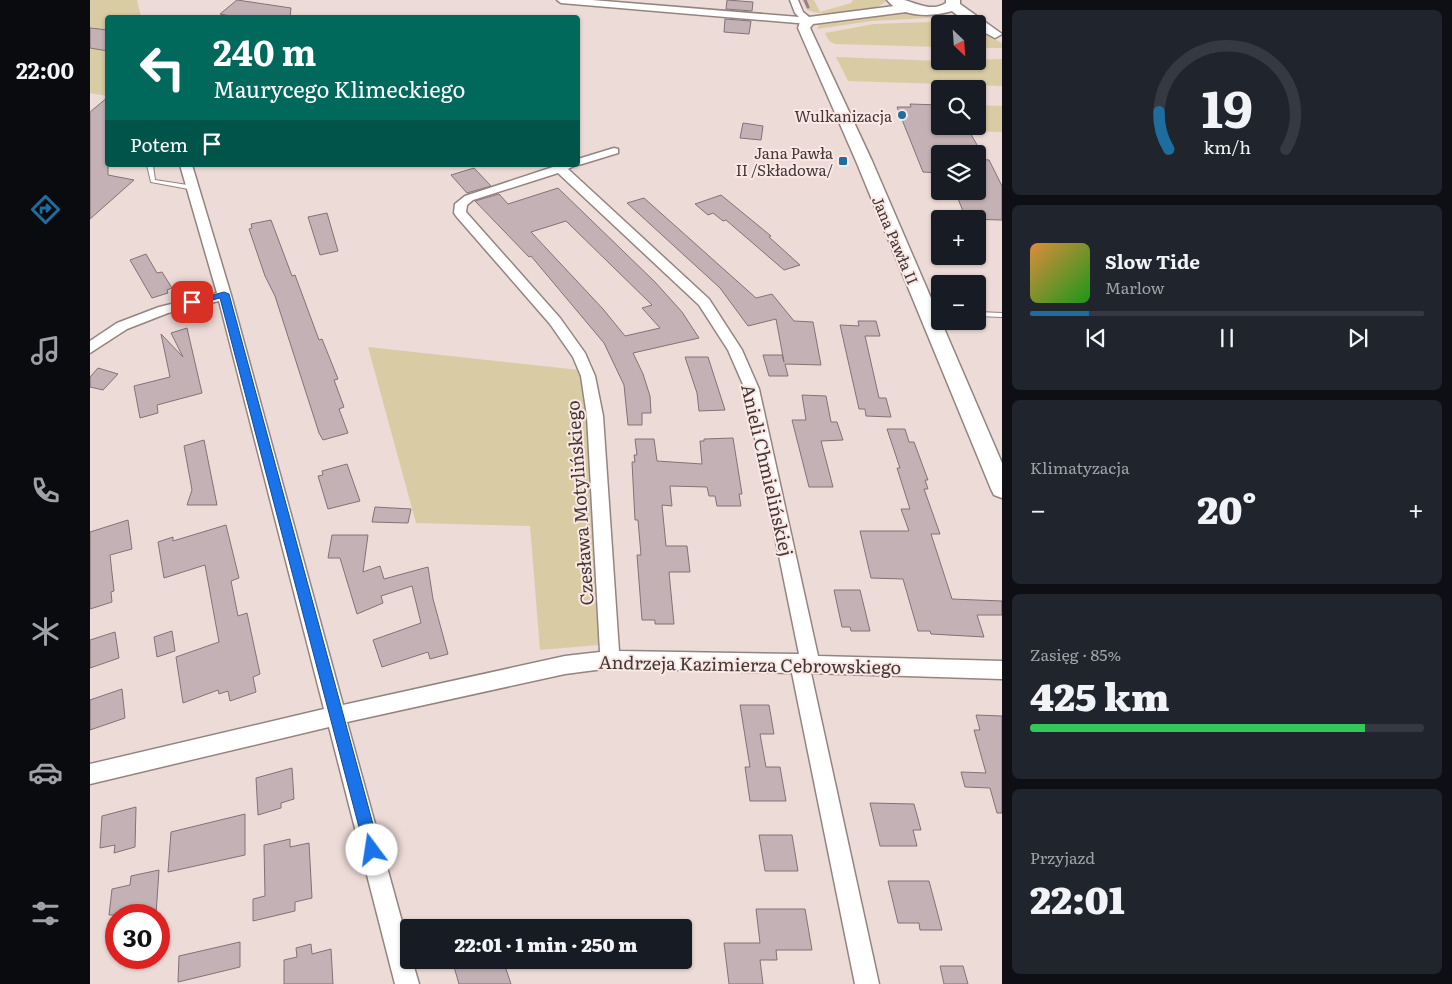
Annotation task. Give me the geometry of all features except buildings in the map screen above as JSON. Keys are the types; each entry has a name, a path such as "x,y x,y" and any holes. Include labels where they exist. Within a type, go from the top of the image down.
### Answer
{"main road":[{"path":"894,0 910,8 932,11 944,15"},
{"path":"932,11 949,8 953,2 962,14 999,36"},
{"path":"986,30 999,36"}],"street":[{"path":"561,0 809,20 910,8"},
{"path":"794,0 799,13 809,20"},
{"path":"853,16 889,5 894,0"},
{"name":"Jana Pawła II","path":"809,20 804,25 805,30 825,71 930,312 1002,489"},
{"path":"580,161 614,150"},
{"path":"187,167 224,294 338,715 408,984"},
{"name":"Czesława Motylińskiego","path":"562,167 470,198 462,204 460,213 555,321 580,356 588,376 595,416 607,635 611,659"},
{"name":"Anieli Chmielińskiej","path":"566,167 704,302 736,350 752,389 867,984"},
{"path":"90,348 122,326 164,310 224,294"},
{"name":"Andrzeja Kazimierza Cebrowskiego","path":"90,774 338,715 565,665 611,659 1002,670"}],"lane":[{"path":"150,167 153,181 194,188"},
{"path":"986,314 1002,314"}],"shaded area":[{"path":"90,0 137,0 141,15 105,15 105,96 90,93"},
{"path":"802,0 814,0 820,12 851,3 853,0 887,0 881,5 872,8 836,14 815,12 807,10"},
{"path":"906,11 934,15 931,15 931,18 872,21 817,29 819,25 826,22"},
{"path":"931,22 931,47 835,44 829,41 825,33 874,24"},
{"path":"986,35 1002,43 1002,48 986,48"},
{"path":"836,57 931,61 931,70 986,70 986,60 1002,59 1002,86 986,85 986,80 931,80 931,84 848,81"},
{"path":"986,105 1002,106 1002,132 986,132"},
{"path":"368,347 579,370 587,414 610,644 540,650 530,526 416,523"}],"waterway":[{"path":"805,0 808,7"}],"place":[{"name":"Wulkanizacja","path":"902,115"},
{"name":"Jana Pawła II /Składowa/","path":"843,161"}],"route":[{"path":"192,302 224,294 338,715 372,850"}]}
